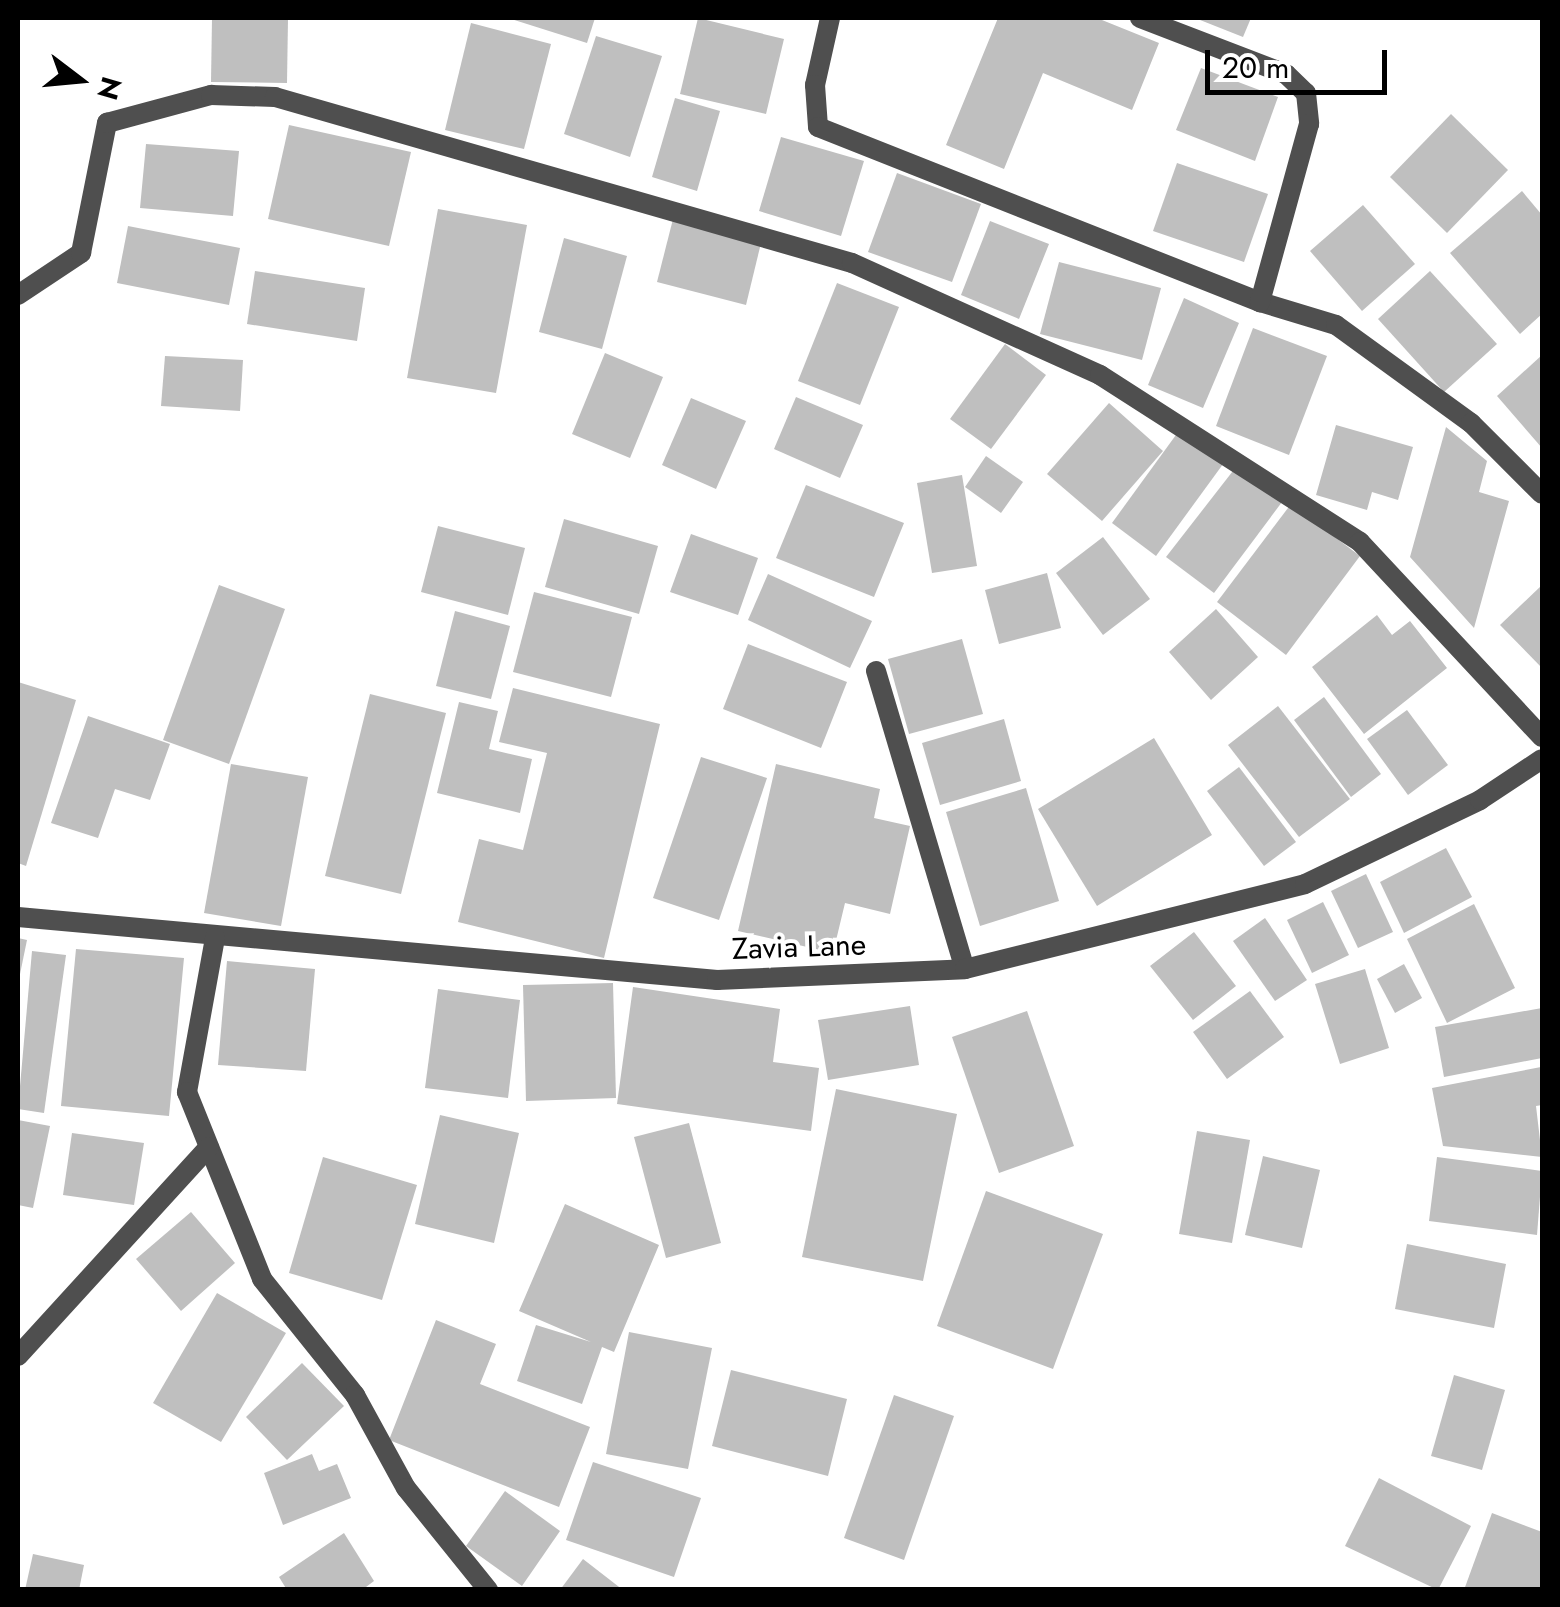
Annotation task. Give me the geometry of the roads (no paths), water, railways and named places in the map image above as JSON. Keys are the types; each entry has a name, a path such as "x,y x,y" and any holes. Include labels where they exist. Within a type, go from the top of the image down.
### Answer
{"street":[{"path":"830,18 815,85 818,127 1260,302 1336,325 1471,423 1542,494"},
{"path":"1140,18 1286,74 1306,92 1309,124 1260,302"},
{"path":"18,296 81,252 107,123 210,95 275,97 852,263 1100,375 1360,542 1542,737"},
{"path":"876,671 965,969"},
{"name":"Zavia Lane","path":"18,917 215,938 717,980 965,969 1305,884 1480,800 1542,759"},
{"path":"215,938 187,1092 262,1279 355,1395 406,1488 488,1590"},
{"path":"18,1356 208,1148"}]}
